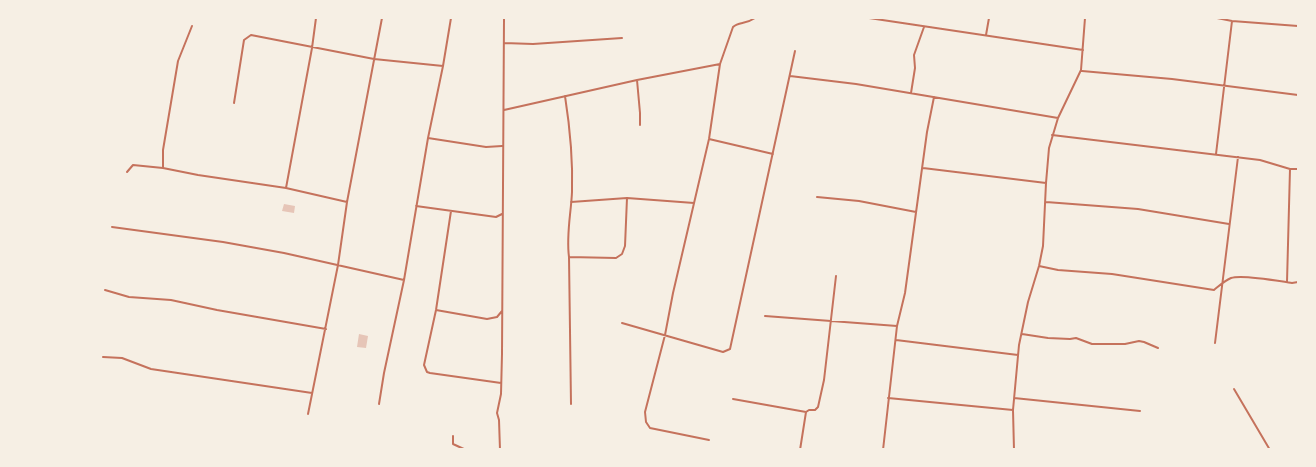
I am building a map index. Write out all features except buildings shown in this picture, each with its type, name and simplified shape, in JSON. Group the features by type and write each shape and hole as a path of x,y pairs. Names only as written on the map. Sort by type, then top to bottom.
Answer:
{"street":[{"path":"286,188 316,18"},
{"path":"308,414 338,265 347,202 382,18"},
{"path":"380,404 384,373 404,280 451,18"},
{"path":"500,450 497,414 501,394 504,18"},
{"path":"708,440 650,428 646,422 645,412 665,335 672,293 709,139 720,64 733,27 738,24 749,23 755,18"},
{"path":"868,18 1083,50"},
{"path":"986,36 989,18"},
{"path":"1014,450 1013,410 1018,355 1028,302 1040,266 1043,246 1046,182 1052,136 1058,118 1082,70 1086,18"},
{"path":"1217,18 1232,21 1298,26"},
{"path":"1216,154 1232,21"},
{"path":"163,168 163,150 178,60 192,26"},
{"path":"911,93 915,68 914,55 924,26"},
{"path":"234,103 244,40 247,37 254,36 374,59 443,66"},
{"path":"504,44 622,38"},
{"path":"622,323 723,352 730,349 774,154 795,50"},
{"path":"504,110 637,80 720,64"},
{"path":"1082,70 1298,95"},
{"path":"790,76 911,93 1058,118"},
{"path":"637,80 640,125"},
{"path":"565,96 571,143 571,202 567,246 569,257 571,404"},
{"path":"883,450 897,326 905,292 934,97"},
{"path":"1052,136 1216,154 1260,160 1290,169 1298,169"},
{"path":"428,138 486,147 503,146"},
{"path":"709,139 774,154"},
{"path":"1215,343 1238,157"},
{"path":"127,172 133,166 163,168 286,188 347,202"},
{"path":"923,168 1046,182"},
{"path":"1287,282 1290,169"},
{"path":"817,197 842,201 859,201 916,212"},
{"path":"571,202 627,198 694,203"},
{"path":"569,257 616,258 622,254 625,246 627,198"},
{"path":"1046,202 1138,208 1229,224"},
{"path":"416,206 496,217 502,214"},
{"path":"452,211 436,310 424,365 427,372 501,383"},
{"path":"112,227 284,252 404,280"},
{"path":"1040,266 1058,270 1112,274 1214,290 1222,282 1231,278 1245,276 1298,282"},
{"path":"734,398 806,412 815,410 818,407 824,380 836,276"},
{"path":"105,290 129,297 171,300 326,329"},
{"path":"436,310 487,319 497,317 502,311"},
{"path":"765,316 897,326"},
{"path":"1022,334 1048,338 1076,338 1092,344 1125,344 1139,341 1158,348"},
{"path":"896,340 1018,355"},
{"path":"103,357 122,358 151,368 312,393"},
{"path":"1234,389 1270,450"},
{"path":"888,398 1013,410"},
{"path":"1014,398 1140,411"},
{"path":"800,450 806,412"},
{"path":"452,436 453,444 466,450"}]}
